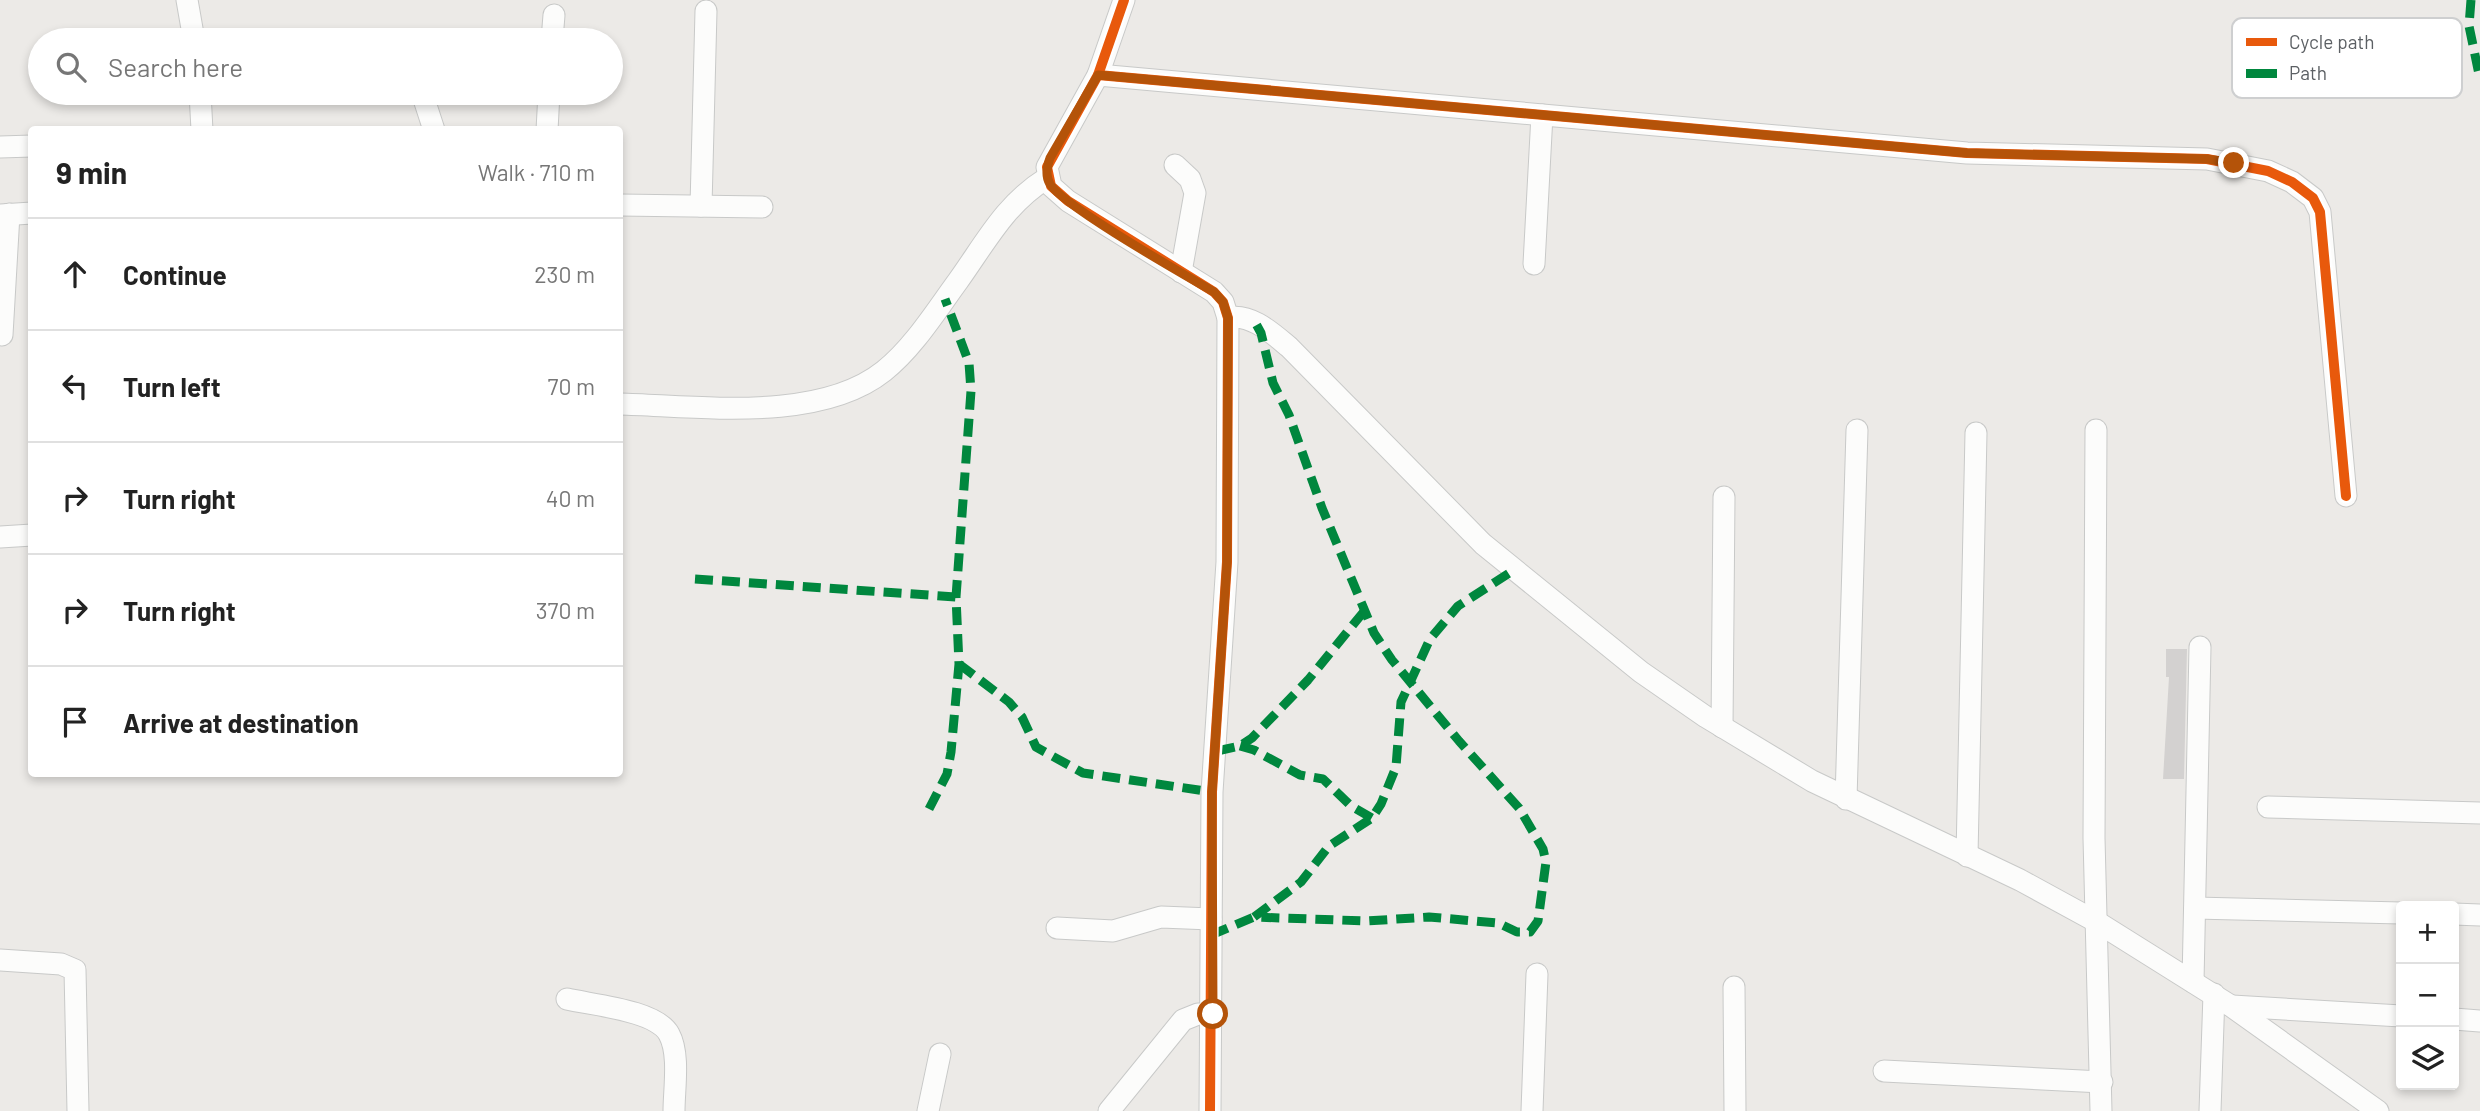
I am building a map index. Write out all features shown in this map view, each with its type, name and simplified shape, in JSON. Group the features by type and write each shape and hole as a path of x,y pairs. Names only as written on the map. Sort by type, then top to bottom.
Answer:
{"street":[{"path":"187,0 192,28"},
{"path":"1124,0 1098,75 1050,158 1047,178 1051,186 1068,201 1214,292 1223,302 1228,318 1227,562 1212,792 1213,1014 1210,1111"},
{"path":"701,206 706,11"},
{"path":"553,28 554,15"},
{"path":"1098,75 1967,153 2207,159 2268,171 2292,181 2313,198 2320,212 2346,496"},
{"path":"201,105 202,126"},
{"path":"426,105 433,126"},
{"path":"547,126 548,105"},
{"path":"1534,264 1542,115"},
{"path":"0,147 28,146"},
{"path":"1175,165 1189,179 1195,193 1181,272"},
{"path":"623,404 758,407 809,403 868,382 893,362 918,334 961,278 998,220 1028,190 1047,178"},
{"path":"623,205 762,207"},
{"path":"2,335 4,215 28,213"},
{"path":"1228,318 1240,316 1255,322 1289,347 1483,544 1640,672 1722,727 1846,799 1968,856 2096,922 2223,1000 2378,1111"},
{"path":"1846,799 1857,430"},
{"path":"2096,430 2096,922 2101,1111"},
{"path":"1968,856 1976,433"},
{"path":"1722,727 1724,497"},
{"path":"0,537 28,535"},
{"path":"2193,982 2200,647"},
{"path":"2267,807 2480,813"},
{"path":"2196,908 2396,913"},
{"path":"2459,915 2480,915"},
{"path":"1057,928 1113,931 1161,917 1211,919"},
{"path":"0,960 61,964 75,970 78,1111"},
{"path":"1532,1111 1537,974"},
{"path":"1734,987 1735,1111"},
{"path":"567,999 638,1014 664,1028 673,1048 674,1111"},
{"path":"2223,1000 2396,1016"},
{"path":"2210,1111 2223,1000"},
{"path":"1109,1111 1183,1020 1198,1014 1213,1014"},
{"path":"2459,1019 2480,1021"},
{"path":"928,1111 940,1054"},
{"path":"1884,1071 2102,1082"}],"building":[{"path":"2166,649 2187,649 2184,779 2163,779 2169,677 2166,677"}],"marked path":[{"path":"2471,0 2469,26 2480,79"},
{"path":"929,809 947,774 951,752 959,664 956,597 971,391 969,363 945,299"},
{"path":"1211,935 1254,917 1367,921 1429,917 1498,923 1517,932 1530,932 1538,921 1546,862 1543,849 1519,808 1459,741 1392,660 1374,633 1322,508 1289,415 1273,383 1261,333 1255,322"},
{"path":"1254,917 1301,882 1329,846 1372,818 1381,804 1396,767 1401,702 1430,639 1458,606 1514,570"},
{"path":"695,579 956,597"},
{"path":"1217,751 1240,746 1252,738 1308,680 1366,609"},
{"path":"959,664 1009,702 1022,717 1036,747 1083,773 1212,792"},
{"path":"1240,746 1254,750 1300,775 1323,779 1351,806 1372,818"}],"cycle path":[{"path":"1124,0 1098,75 1047,167 1051,186 1068,201 1214,292 1223,302 1228,318 1227,562 1212,792 1210,1111"},
{"path":"1098,75 1967,153 2207,159 2268,171 2292,182 2313,198 2320,212 2346,496"}],"route":[{"path":"1213,1014 1212,792 1217,751 1227,562 1228,318 1223,302 1214,292 1068,201 1051,186 1047,178 1050,158 1098,75 1967,153 2207,159 2234,163"}]}
